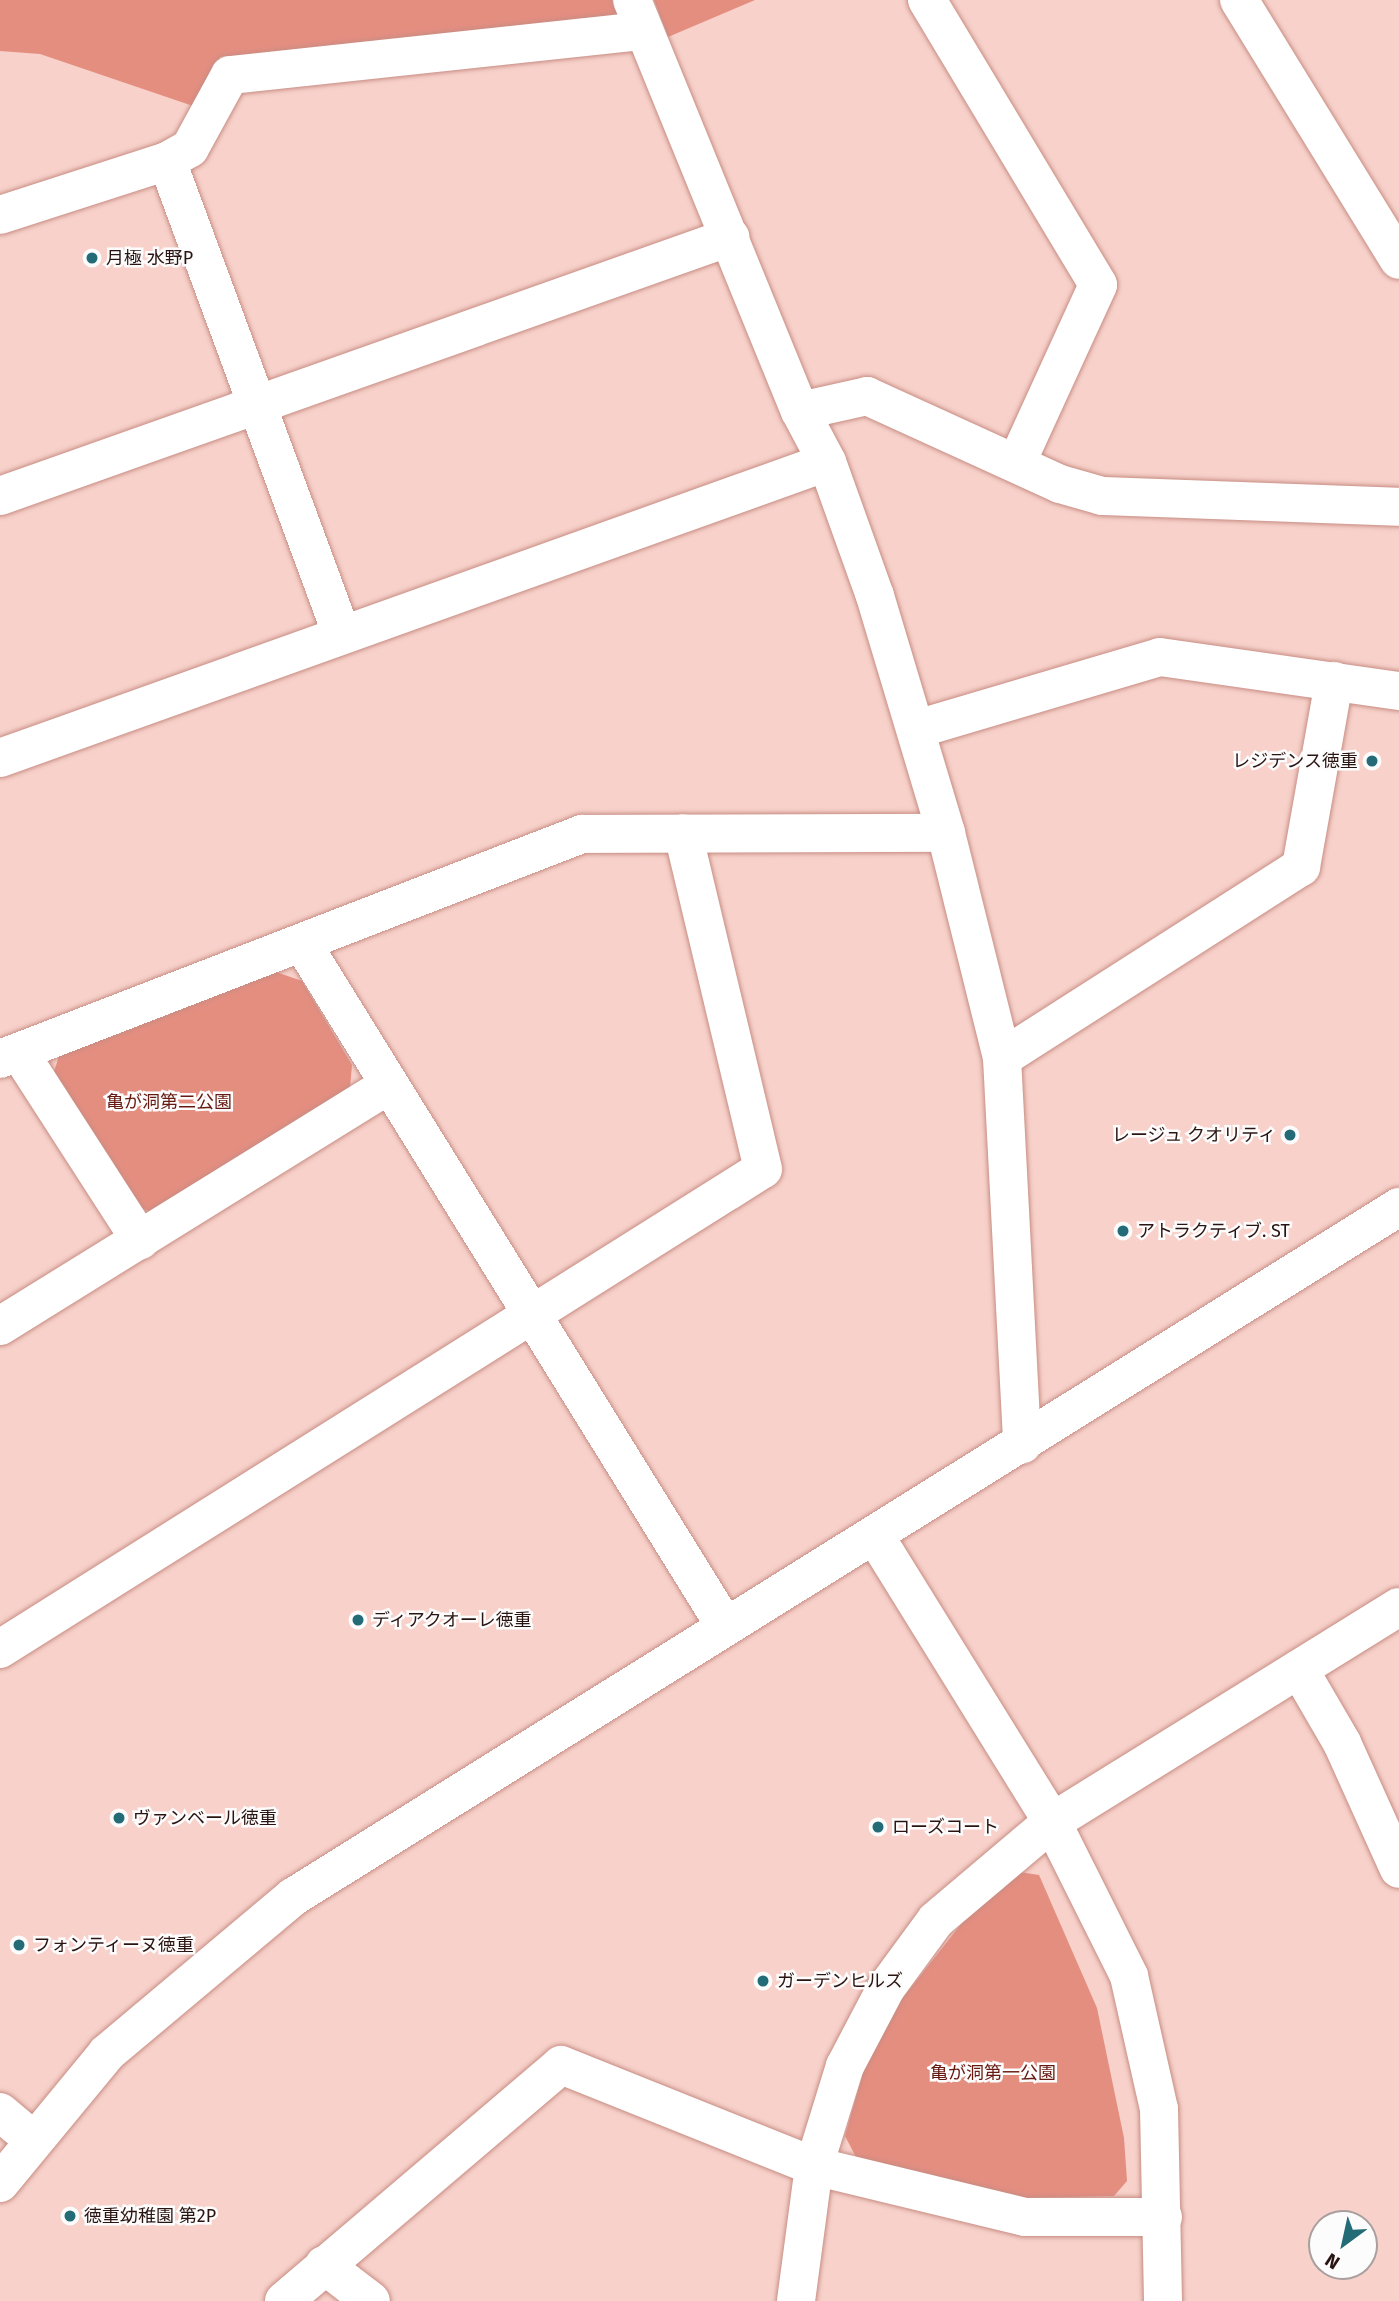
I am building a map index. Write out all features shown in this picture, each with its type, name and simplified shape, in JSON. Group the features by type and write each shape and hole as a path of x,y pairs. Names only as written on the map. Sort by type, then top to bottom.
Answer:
{"street":[{"path":"927,0 1098,285 1018,460"},
{"path":"1239,0 1399,260"},
{"path":"0,215 167,161 190,148 230,75 638,15 800,411 827,462 917,729 946,833 1002,1058 1022,1444"},
{"path":"167,161 342,635"},
{"path":"0,496 730,237"},
{"path":"800,411 867,396 1018,460 1060,484 1102,496 1399,507"},
{"path":"0,758 827,462"},
{"path":"917,729 1160,657 1399,691"},
{"path":"1002,1058 1301,867 1334,681"},
{"path":"0,1649 535,1315 763,1169 683,833"},
{"path":"140,1240 10,1056 582,834 946,833"},
{"path":"302,943 726,1626"},
{"path":"0,1326 388,1085"},
{"path":"0,2183 32,2139 107,2053 293,1897 1399,1207"},
{"path":"875,1536 1052,1822 1129,1976 1159,2109 1163,2301"},
{"path":"796,2301 814,2166 845,2066 910,1952 963,1891 1052,1822 1399,1607"},
{"path":"1299,1669 1342,1743 1399,1869"},
{"path":"284,2301 324,2264 561,2065 814,2166 1025,2217 1163,2217"},
{"path":"0,2112 32,2139"},
{"path":"324,2264 371,2301"}],"green space":[{"path":"0,0 614,0 618,14 452,41 220,57 196,107 40,54 0,51"},
{"path":"654,0 755,0 668,37"},
{"name":"亀が洞第二公園","path":"276,972 302,981 352,1065 350,1088 149,1211 135,1206 53,1075 59,1056"},
{"name":"亀が洞第一公園","path":"1019,1872 1039,1875 1097,2008 1124,2138 1127,2181 1114,2196 1023,2198 857,2159 845,2136 863,2073 902,1999 977,1904"}],"place":[{"name":"月極 水野P","path":"92,258"},
{"name":"レジデンス徳重","path":"1372,761"},
{"name":"レージュ クオリティ","path":"1290,1135"},
{"name":"アトラクティブ. ST","path":"1123,1231"},
{"name":"ディアクオーレ徳重","path":"358,1620"},
{"name":"ヴァンベール徳重","path":"119,1818"},
{"name":"ローズコート","path":"878,1827"},
{"name":"フォンティーヌ徳重","path":"19,1945"},
{"name":"ガーデンヒルズ","path":"763,1981"},
{"name":"徳重幼稚園 第2P","path":"70,2216"}]}
